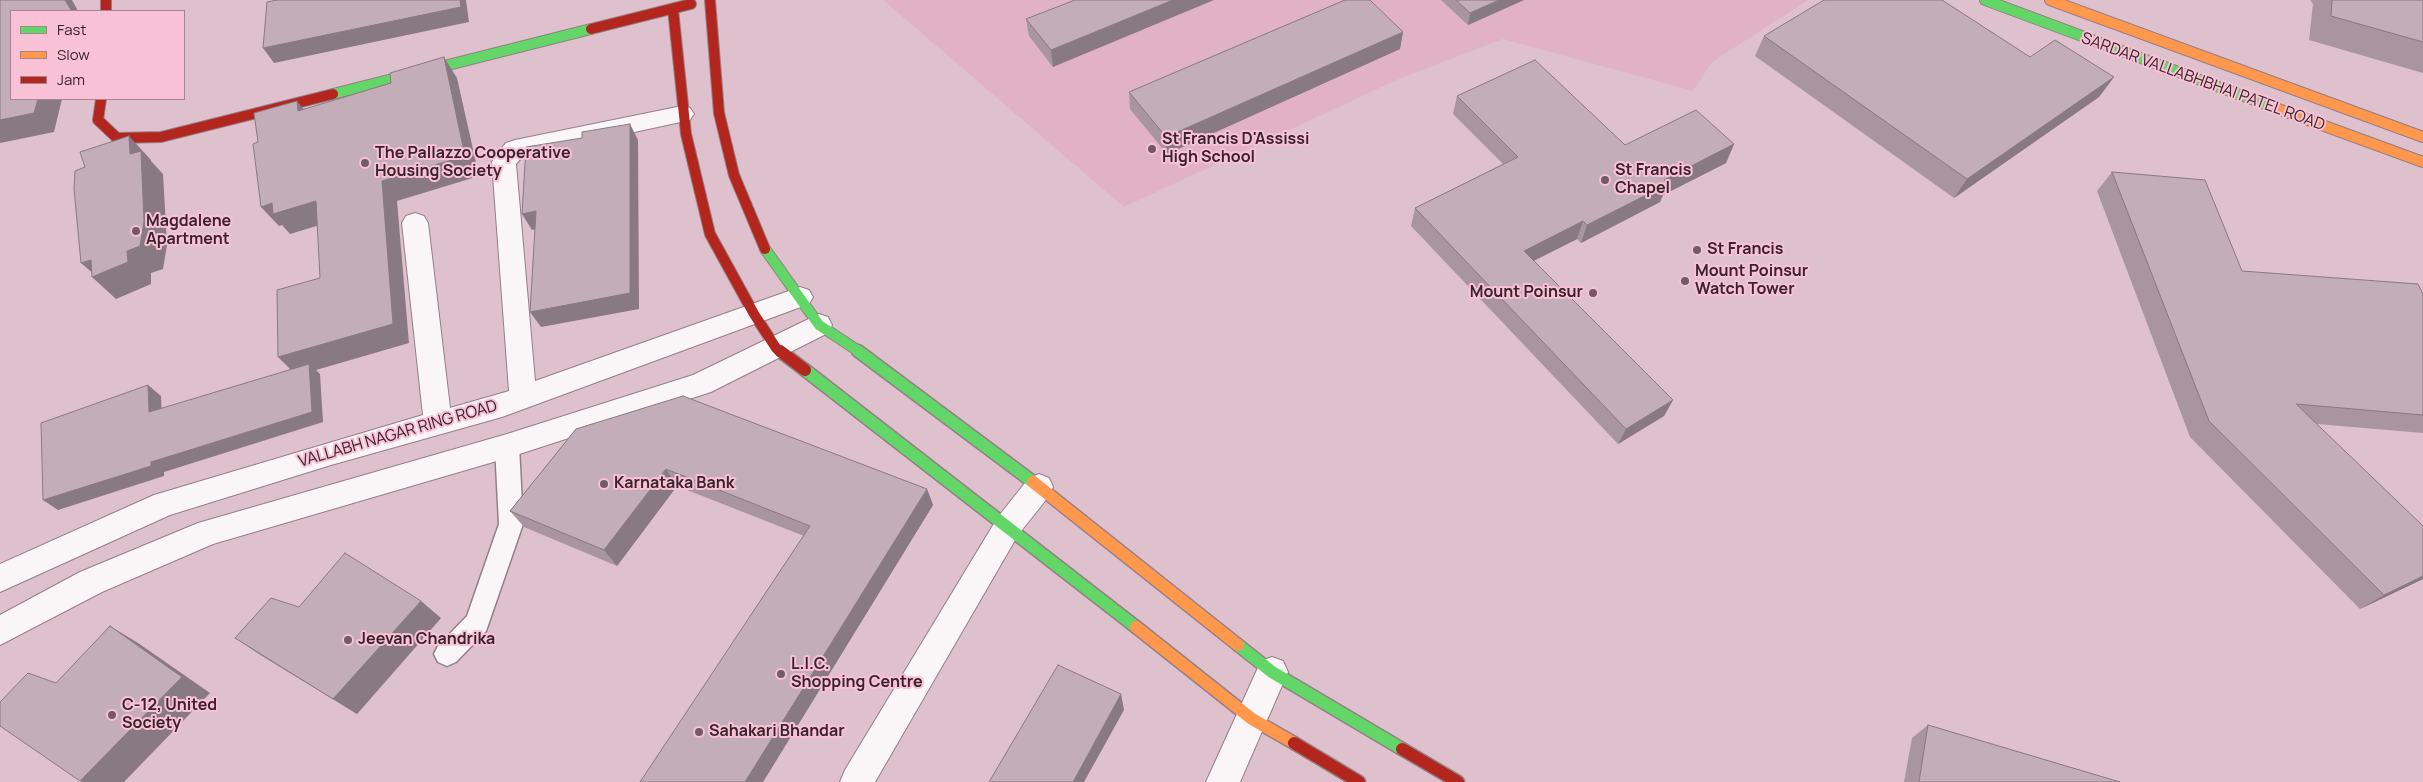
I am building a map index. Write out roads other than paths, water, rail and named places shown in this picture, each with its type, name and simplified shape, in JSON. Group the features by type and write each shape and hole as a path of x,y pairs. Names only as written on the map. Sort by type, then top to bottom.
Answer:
{"street":[{"path":"101,100 98,120 117,138 161,138 709,0 719,113 734,175 765,250 819,325 875,362 1039,487 1272,672 1458,782"},
{"name":"SARDAR VALLABHBHAI PATEL ROAD","path":"1984,0 2076,36 2423,162"},
{"name":"SARDAR VALLABHBHAI PATEL ROAD","path":"2050,0 2423,137"},
{"path":"673,9 682,114 710,234 754,314 776,348 1008,526 1252,720 1359,782"},
{"path":"524,397 518,361 504,162 515,149 682,114"},
{"path":"415,223 438,423"},
{"name":"VALLABH NAGAR RING ROAD","path":"0,578 164,504 524,397 800,297"},
{"path":"0,631 91,582 208,532 507,446 701,384 819,325"},
{"path":"403,476 404,432"},
{"path":"856,782 1008,526 1039,487"},
{"path":"1223,782 1272,672"}],"lane":[{"path":"447,654 477,623 511,524 507,446"}],"place":[{"name":"St Francis D'Assissi High School","path":"1152,149"},
{"name":"The Pallazzo Cooperative Housing Society","path":"365,163"},
{"name":"St Francis Chapel","path":"1605,180"},
{"name":"Magdalene Apartment","path":"136,231"},
{"name":"St Francis","path":"1697,250"},
{"name":"Mount Poinsur Watch Tower","path":"1685,281"},
{"name":"Mount Poinsur","path":"1593,293"},
{"name":"Karnataka Bank","path":"604,484"},
{"name":"Jeevan Chandrika","path":"348,640"},
{"name":"L.I.C. Shopping Centre","path":"781,674"},
{"name":"C-12, United Society","path":"112,715"},
{"name":"Sahakari Bhandar","path":"699,732"}]}
